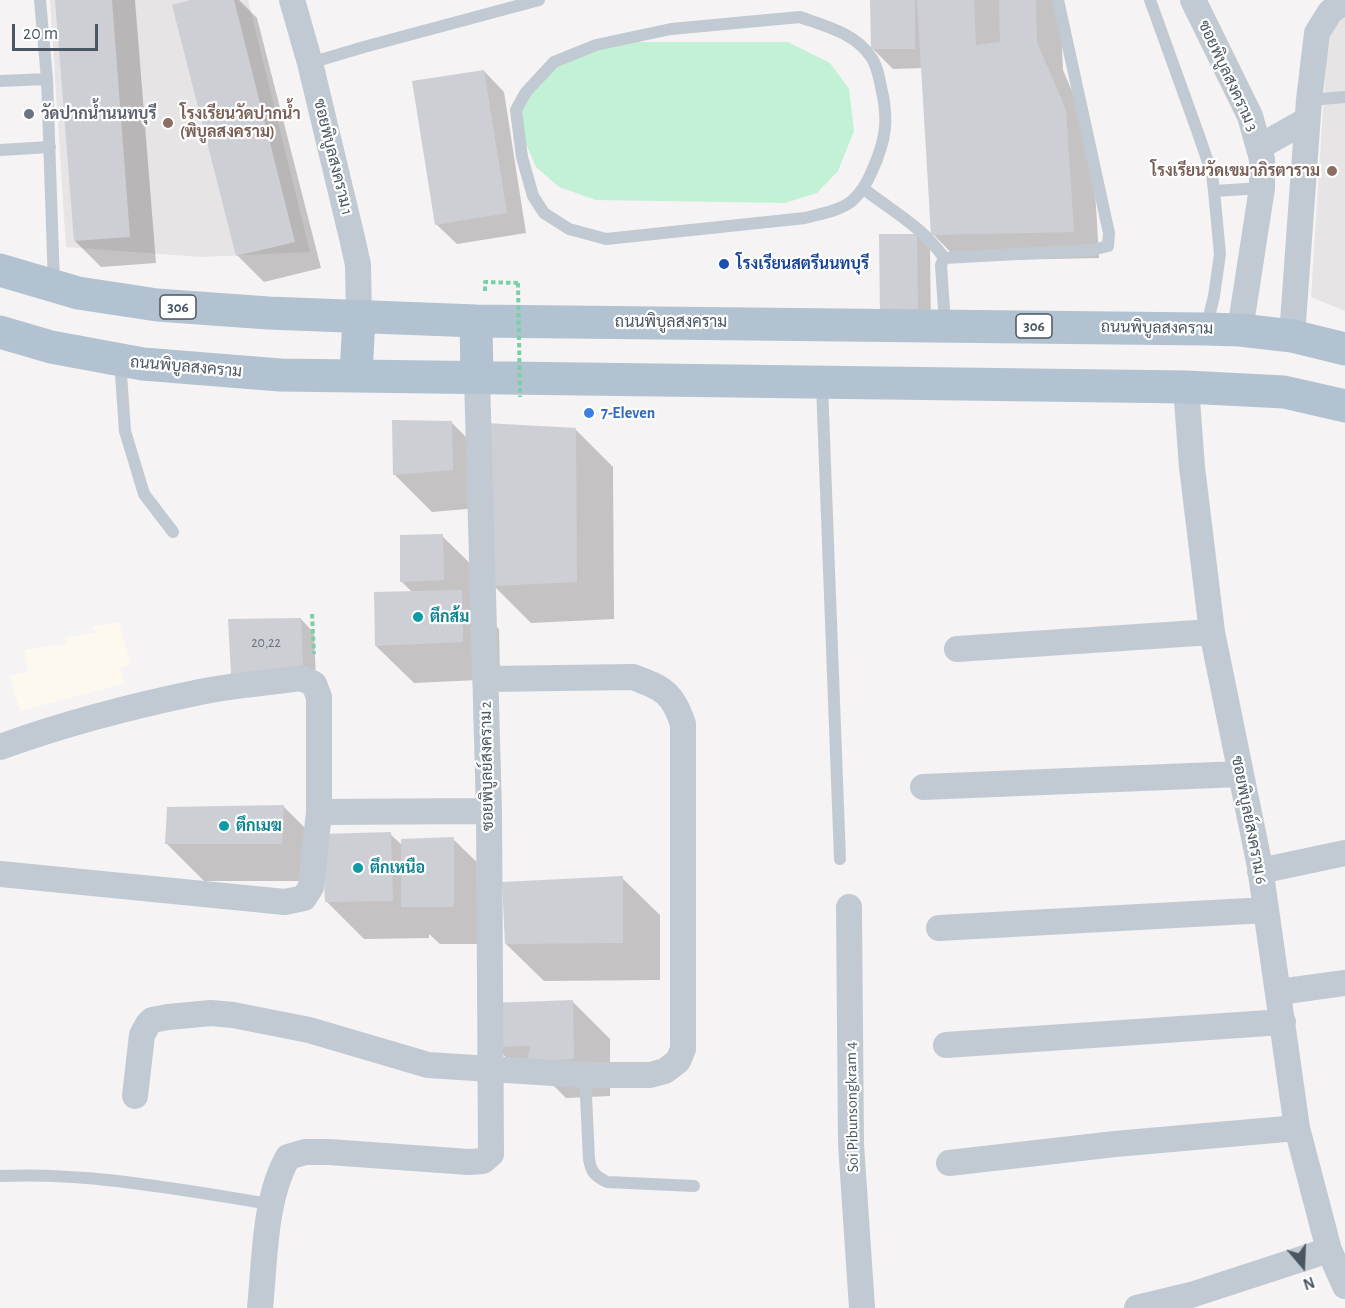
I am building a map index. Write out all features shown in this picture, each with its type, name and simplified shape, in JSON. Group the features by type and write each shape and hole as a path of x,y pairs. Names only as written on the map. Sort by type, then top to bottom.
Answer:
{"main road":[{"name":"ถนนพิบูลสงคราม","path":"0,270 78,292 157,305 359,317 476,321 1240,330 1292,336 1345,349"},
{"path":"356,375 359,317"},
{"path":"476,321 477,378"},
{"name":"ถนนพิบูลสงคราม","path":"0,332 51,346 143,364 280,375 1186,387 1284,392 1345,406"}],"street":[{"name":"ซอยพิบูลสงคราม 1","path":"292,0 310,63 358,265 359,317"},
{"name":"ซอยพิบูลสงคราม 3","path":"1192,0 1250,116 1262,159 1262,188 1240,330"},
{"path":"1292,336 1308,110 1317,33 1330,12 1345,1"},
{"path":"1259,147 1308,110"},
{"name":"ซอยพิบูลย์สงคราม 2","path":"271,1204 281,1169 288,1157 305,1152 469,1162 483,1161 491,1154 489,811 477,378"},
{"name":"ซอยพิบูลย์สงคราม 6","path":"1186,387 1192,467 1212,632 1260,871 1279,992 1289,1083 1297,1128 1329,1250 1345,1286"},
{"path":"957,649 1212,632"},
{"path":"135,1096 142,1035 148,1024 152,1020 210,1013 233,1015 309,1030 428,1065 585,1075 650,1075 665,1071 678,1062 683,1049 683,724 677,706 668,694 653,684 633,677 486,679"},
{"path":"0,747 60,726 118,710 202,692 301,678 314,684 319,697 319,812 311,887 304,898 285,902 0,874"},
{"path":"923,787 1240,774"},
{"path":"319,812 489,811"},
{"path":"1260,871 1345,853"},
{"name":"Soi Pibunsongkram 4","path":"849,907 851,1144 862,1308"},
{"path":"939,928 1266,910"},
{"path":"1279,992 1345,983"},
{"path":"946,1045 1283,1022"},
{"path":"949,1163 1115,1144 1297,1128"},
{"path":"260,1308 271,1204"},
{"path":"1137,1308 1191,1295 1329,1250"}],"lane":[{"path":"40,0 47,79 54,286"},
{"path":"310,63 539,0"},
{"path":"944,258 1092,250 1108,246 1108,233 1058,0"},
{"path":"1150,0 1212,174 1220,254 1214,296 1206,329"},
{"path":"800,17 838,30 856,41 871,56 879,74 886,109 886,131 880,153 864,189 850,202 835,210 805,218 606,239 586,235 568,229 544,213 533,196 522,157 516,110 526,92 554,62 596,45 671,29 800,17"},
{"path":"0,81 47,79"},
{"path":"1308,110 1345,97"},
{"path":"0,150 50,147"},
{"path":"1214,191 1262,188"},
{"path":"864,189 921,231 933,242 944,258"},
{"path":"944,258 941,266 945,325"},
{"path":"120,360 125,431 144,494 174,532"},
{"path":"822,383 840,859"},
{"path":"585,1075 589,1159 591,1170 597,1177 607,1182 694,1186"},
{"path":"0,1176 71,1177 158,1186 271,1204"}],"path":[{"path":"485,282 518,283 520,397"}],"shaded area":[{"name":"โรงเรียนวัดปากน้ำ (พิบูลสงคราม)","path":"50,0 248,0 310,252 202,257 66,247"},
{"name":"โรงเรียนวัดเขมาภิรตาราม","path":"1345,17 1345,311 1311,297 1327,46 1335,25"},
{"path":"119,622 131,665 120,668 124,684 20,711 9,676 28,672 24,650 66,644 65,637 97,633 92,627"}],"green space":[{"path":"591,42 788,42 830,63 849,89 854,131 838,171 817,193 785,203 596,200 559,187 536,167 524,139 519,103 532,85"}],"building":[{"path":"55,0 112,0 130,237 74,241"},
{"path":"190,0 234,0 295,242 236,256 172,5"},
{"path":"870,0 915,0 915,49 871,49"},
{"path":"917,0 974,0 976,45 1000,42 999,0 1036,0 1037,42 1066,110 1074,232 931,235"},
{"path":"484,70 507,213 435,225 412,81"},
{"path":"879,234 917,234 918,315 880,316"},
{"path":"392,420 452,421 453,470 393,475"},
{"path":"485,423 576,428 577,582 492,586"},
{"path":"443,534 444,580 400,582 400,535"},
{"name":"ตึกส้ม","path":"462,590 463,642 375,646 374,592"},
{"path":"301,618 303,668 231,674 228,619"},
{"name":"ตึกเมฆ","path":"284,805 282,844 165,844 167,807"},
{"name":"ตึกเหนือ","path":"391,832 393,901 325,902 322,834"},
{"path":"454,837 454,907 401,907 401,839"},
{"path":"623,876 623,943 505,944 502,882"},
{"path":"573,1000 574,1059 527,1061 530,1046 493,1047 491,1003"}],"place":[{"name":"วัดปากน้ำนนทบุรี","path":"29,114"},
{"name":"โรงเรียนวัดปากน้ำ (พิบูลสงคราม)","path":"168,123"},
{"name":"โรงเรียนวัดเขมาภิรตาราม","path":"1332,171"},
{"name":"โรงเรียนสตรีนนทบุรี","path":"724,264"},
{"name":"7-Eleven","path":"589,413"},
{"name":"ตึกส้ม","path":"418,617"},
{"name":"ตึกเมฆ","path":"224,826"},
{"name":"ตึกเหนือ","path":"358,868"}]}
